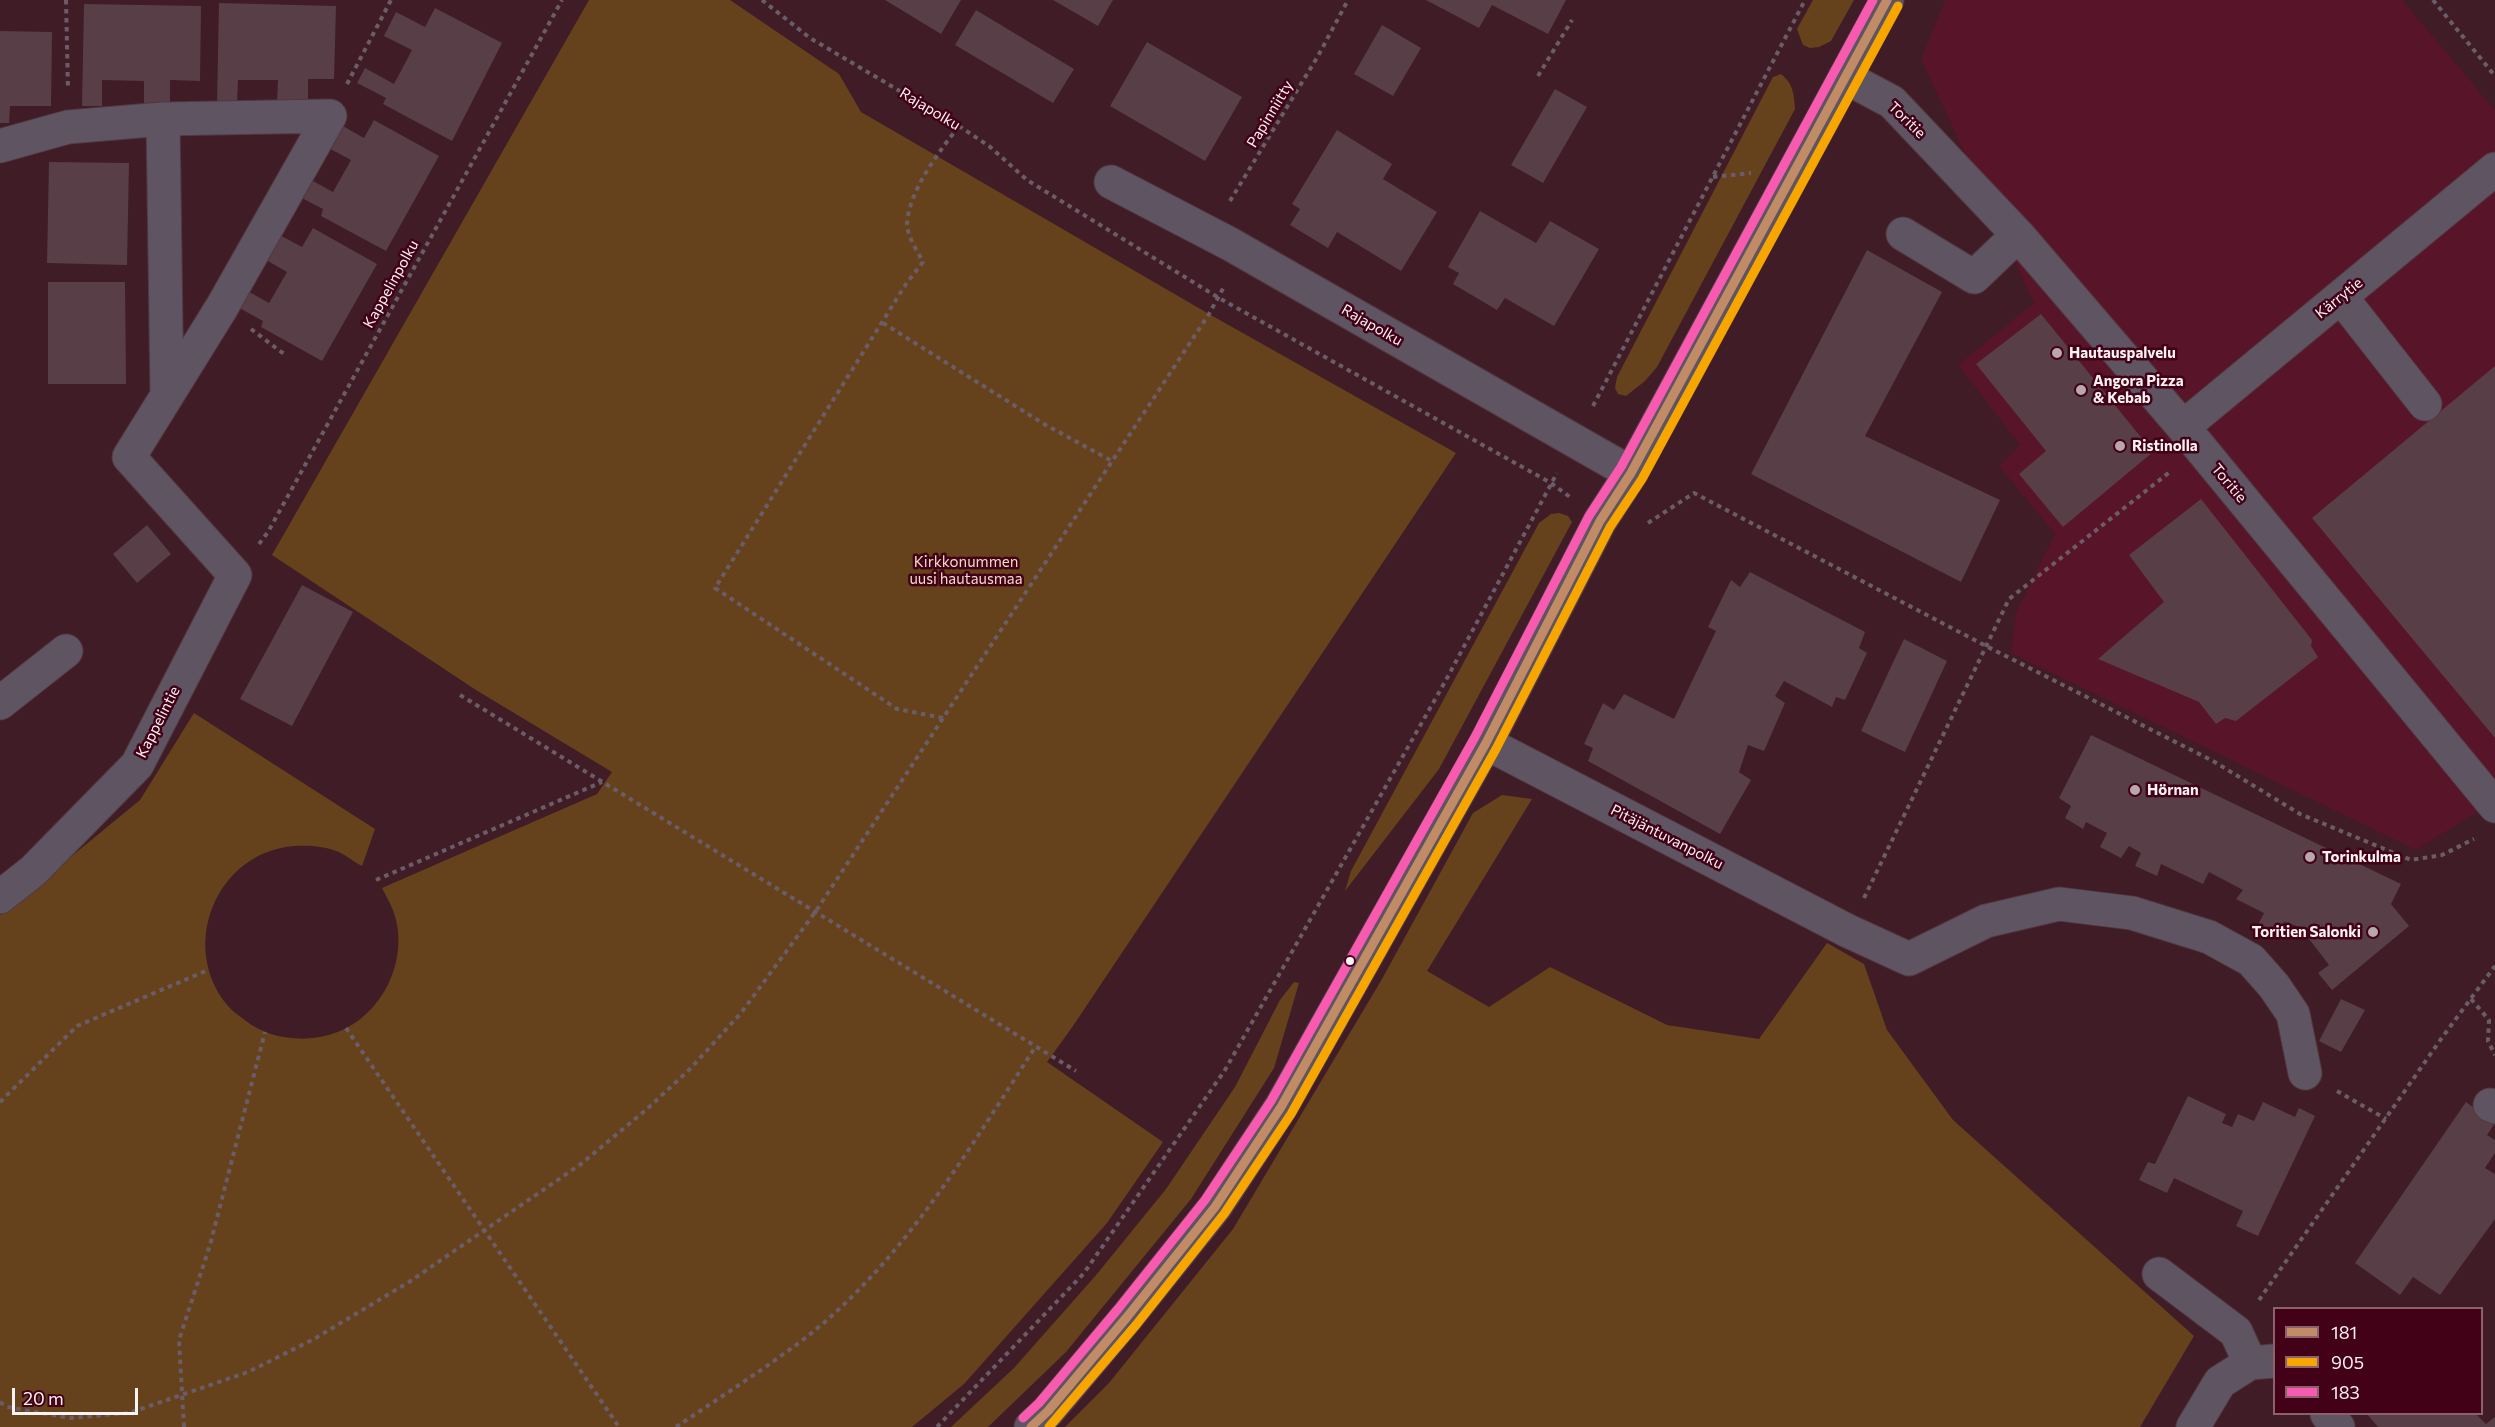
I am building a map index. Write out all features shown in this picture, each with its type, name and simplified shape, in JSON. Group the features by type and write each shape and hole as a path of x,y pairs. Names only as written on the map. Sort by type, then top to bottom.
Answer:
{"street":[{"path":"1031,1427 1048,1411 1127,1317 1228,1187 1281,1107 1486,742 1600,521 1630,473 1887,0"},
{"name":"Toritie","path":"1845,77 1892,102 2018,236 2191,437 2488,820"},
{"path":"0,146 68,127 163,119 330,116"},
{"path":"235,575 129,457 222,307 330,116"},
{"path":"163,119 167,396"},
{"name":"Kärrytie","path":"2191,437 2341,297 2495,169"},
{"name":"Rajapolku","path":"1111,182 1230,244 1630,473"},
{"path":"1903,234 1974,277 2018,236"},
{"path":"2341,297 2425,404"},
{"name":"Kappelintie","path":"0,897 33,871 137,765 235,575"},
{"path":"0,703 66,651"},
{"name":"Pitäjäntuvanpolku","path":"1486,742 1848,931 1909,959 1986,921 2060,904 2133,913 2209,937 2251,960 2274,986 2293,1014 2305,1073"},
{"path":"2159,1274 2236,1332 2262,1362 2220,1382 2193,1427"},
{"path":"2329,1415 2338,1427"}],"path":[{"path":"66,0 68,127"},
{"path":"330,116 392,0"},
{"name":"Kappelinpolku","path":"235,575 268,532 562,0"},
{"name":"Rajapolku","path":"762,0 810,38 989,146 1027,180 1219,298 1551,483 1573,499"},
{"name":"Papinniitty","path":"1230,244 1230,201 1318,56 1348,0"},
{"path":"937,1427 1084,1273 1225,1070 1446,680 1575,441 1805,0"},
{"path":"2433,0 2495,76"},
{"path":"1538,76 1572,20"},
{"path":"943,718 897,709 716,588 906,284 923,262 907,226 912,204 925,174 959,126"},
{"path":"0,1402 7,1407 70,1418 129,1413 248,1372 314,1339 409,1282 581,1164 690,1069 741,1013 816,911 1219,298"},
{"path":"883,323 1044,424 1112,461"},
{"path":"1848,931 2009,599 2191,437"},
{"path":"1640,527 1694,493 1986,646 2213,761 2300,814 2411,860 2442,855 2488,820"},
{"path":"460,695 1076,1071"},
{"path":"376,880 603,781"},
{"path":"2236,1332 2495,966"},
{"path":"0,1102 77,1026 208,970"},
{"path":"2471,999 2490,1020 2488,1041 2495,1055"},
{"path":"346,1028 619,1427"},
{"path":"184,1427 179,1340 210,1245 265,1032"},
{"path":"676,1427 805,1338 867,1281 961,1163 1036,1046"},
{"path":"2305,1073 2386,1119"}],"shaded area":[{"path":"1945,0 2402,0 2495,110 2495,801 2416,850 2011,653 2016,613 2055,534 1999,466 2020,445 1958,365 2034,303 1921,59"}],"green space":[{"name":"Kirkkonummen uusi hautausmaa","path":"589,0 730,0 839,74 861,112 1209,314 1456,453 1047,1062 1163,1142 1107,1223 964,1384 912,1427 0,1427 0,915 140,800 194,713 375,829 362,866 334,850 305,846 267,852 244,865 226,884 213,906 206,931 206,957 213,982 232,1010 265,1032 287,1038 321,1037 349,1026 365,1016 387,986 398,950 398,931 393,910 382,888 597,794 612,772 476,690 272,555"},
{"path":"1813,0 1854,0 1831,41 1819,47 1810,48 1803,45 1797,29"},
{"path":"1781,74 1792,89 1795,109 1657,367 1645,381 1626,396 1618,394 1615,388 1617,377 1773,77"},
{"path":"1559,513 1568,516 1572,522 1439,769 1345,891 1351,871 1539,523 1551,514"},
{"path":"1502,795 1532,799 1427,971 1489,1007 1550,967 1667,1025 1759,1039 1827,943 1864,964 1887,1030 1953,1120 2194,1336 2140,1427 1065,1427 1109,1383 1233,1229 1382,979 1473,813"},
{"path":"1294,982 1299,983 1274,1068 1191,1199 1066,1352 988,1427 951,1427 1014,1368 1097,1274 1166,1189 1235,1087 1280,1000"}],"building":[{"path":"885,0 961,0 941,34"},
{"path":"1053,0 1113,0 1098,26"},
{"path":"1426,0 1566,0 1548,34 1492,5 1479,28"},
{"path":"219,3 336,6 334,79 308,79 308,104 277,103 278,80 238,80 237,104 217,104"},
{"path":"84,4 201,6 200,81 170,80 170,108 144,108 144,81 102,80 102,106 82,106"},
{"path":"435,8 502,43 452,141 383,104 386,98 357,83 365,68 394,84 412,50 384,36 396,12 425,27"},
{"path":"976,10 1074,69 1053,103 955,45"},
{"path":"1382,25 1421,48 1393,96 1354,74"},
{"path":"0,31 52,32 51,106 10,106 9,123 0,123"},
{"path":"1147,42 1242,97 1205,161 1110,106"},
{"path":"1555,89 1587,107 1543,183 1511,165"},
{"path":"374,120 439,156 386,251 321,216 323,209 294,194 304,176 333,192 351,160 321,144 334,121 364,138"},
{"path":"1337,130 1392,164 1383,179 1437,212 1401,271 1337,232 1328,248 1290,225 1300,209 1292,204"},
{"path":"49,162 129,163 127,265 47,263"},
{"path":"1480,211 1536,243 1550,221 1599,249 1554,326 1505,298 1497,310 1453,284 1459,273 1448,267"},
{"path":"313,228 377,264 322,361 261,327 263,321 232,304 242,288 269,303 287,272 261,257 274,232 302,247"},
{"path":"1867,250 1942,292 1865,436 2000,500 1961,582 1751,474"},
{"path":"48,282 125,282 126,384 48,384"},
{"path":"2041,314 2153,452 2063,527 2019,474 2046,451 1976,364"},
{"path":"2495,366 2495,738 2312,518"},
{"path":"2201,499 2312,640 2311,646 2318,657 2236,721 2225,718 2216,724 2199,702 2098,659 2164,602 2129,555"},
{"path":"147,525 171,554 137,583 113,554"},
{"path":"1750,572 1865,632 1859,648 1867,653 1845,700 1836,697 1832,707 1784,681 1775,696 1785,703 1764,751 1748,745 1739,772 1751,780 1720,834 1588,761 1593,748 1584,744 1603,703 1614,710 1624,694 1674,719 1716,631 1708,627 1731,580 1740,587"},
{"path":"302,585 353,612 292,726 240,699"},
{"path":"1904,639 1947,661 1905,752 1861,731"},
{"path":"2091,735 2401,884 2391,904 2409,926 2332,990 2318,973 2329,965 2300,927 2284,922 2278,935 2257,927 2264,913 2236,899 2243,890 2209,872 2203,884 2161,864 2157,876 2135,866 2141,853 2129,846 2121,858 2100,847 2107,833 2086,822 2083,829 2065,818 2071,806 2059,798"},
{"path":"2341,999 2365,1010 2341,1052 2319,1041"},
{"path":"2188,1096 2226,1114 2222,1123 2232,1127 2238,1114 2254,1121 2263,1102 2295,1117 2299,1108 2315,1116 2258,1236 2236,1226 2243,1211 2174,1178 2167,1193 2139,1180 2148,1162 2155,1164"},
{"path":"2466,1102 2495,1123 2487,1135 2495,1140 2495,1153 2485,1168 2495,1174 2495,1219 2440,1295 2413,1277 2400,1295 2355,1263"},
{"path":"2368,1415 2477,1415 2486,1424 2495,1417 2495,1427 2378,1427"}],"transit line":[{"name":"183","path":"1023,1418 1039,1403 1118,1309 1205,1200 1271,1101 1475,737 1589,516 1621,467 1873,0"},
{"name":"181","path":"1031,1427 1048,1411 1127,1317 1215,1207 1281,1107 1486,743 1600,521 1631,473 1887,0"},
{"name":"905","path":"1049,1427 1136,1325 1224,1214 1291,1114 1496,749 1610,527 1642,479 1898,6"}],"place":[{"name":"Hautauspalvelu","path":"2057,353"},
{"name":"Angora Pizza & Kebab","path":"2081,390"},
{"name":"Ristinolla","path":"2120,446"},
{"name":"Hörnan","path":"2135,790"},
{"name":"Torinkulma","path":"2310,857"},
{"name":"Toritien Salonki","path":"2373,932"}]}
